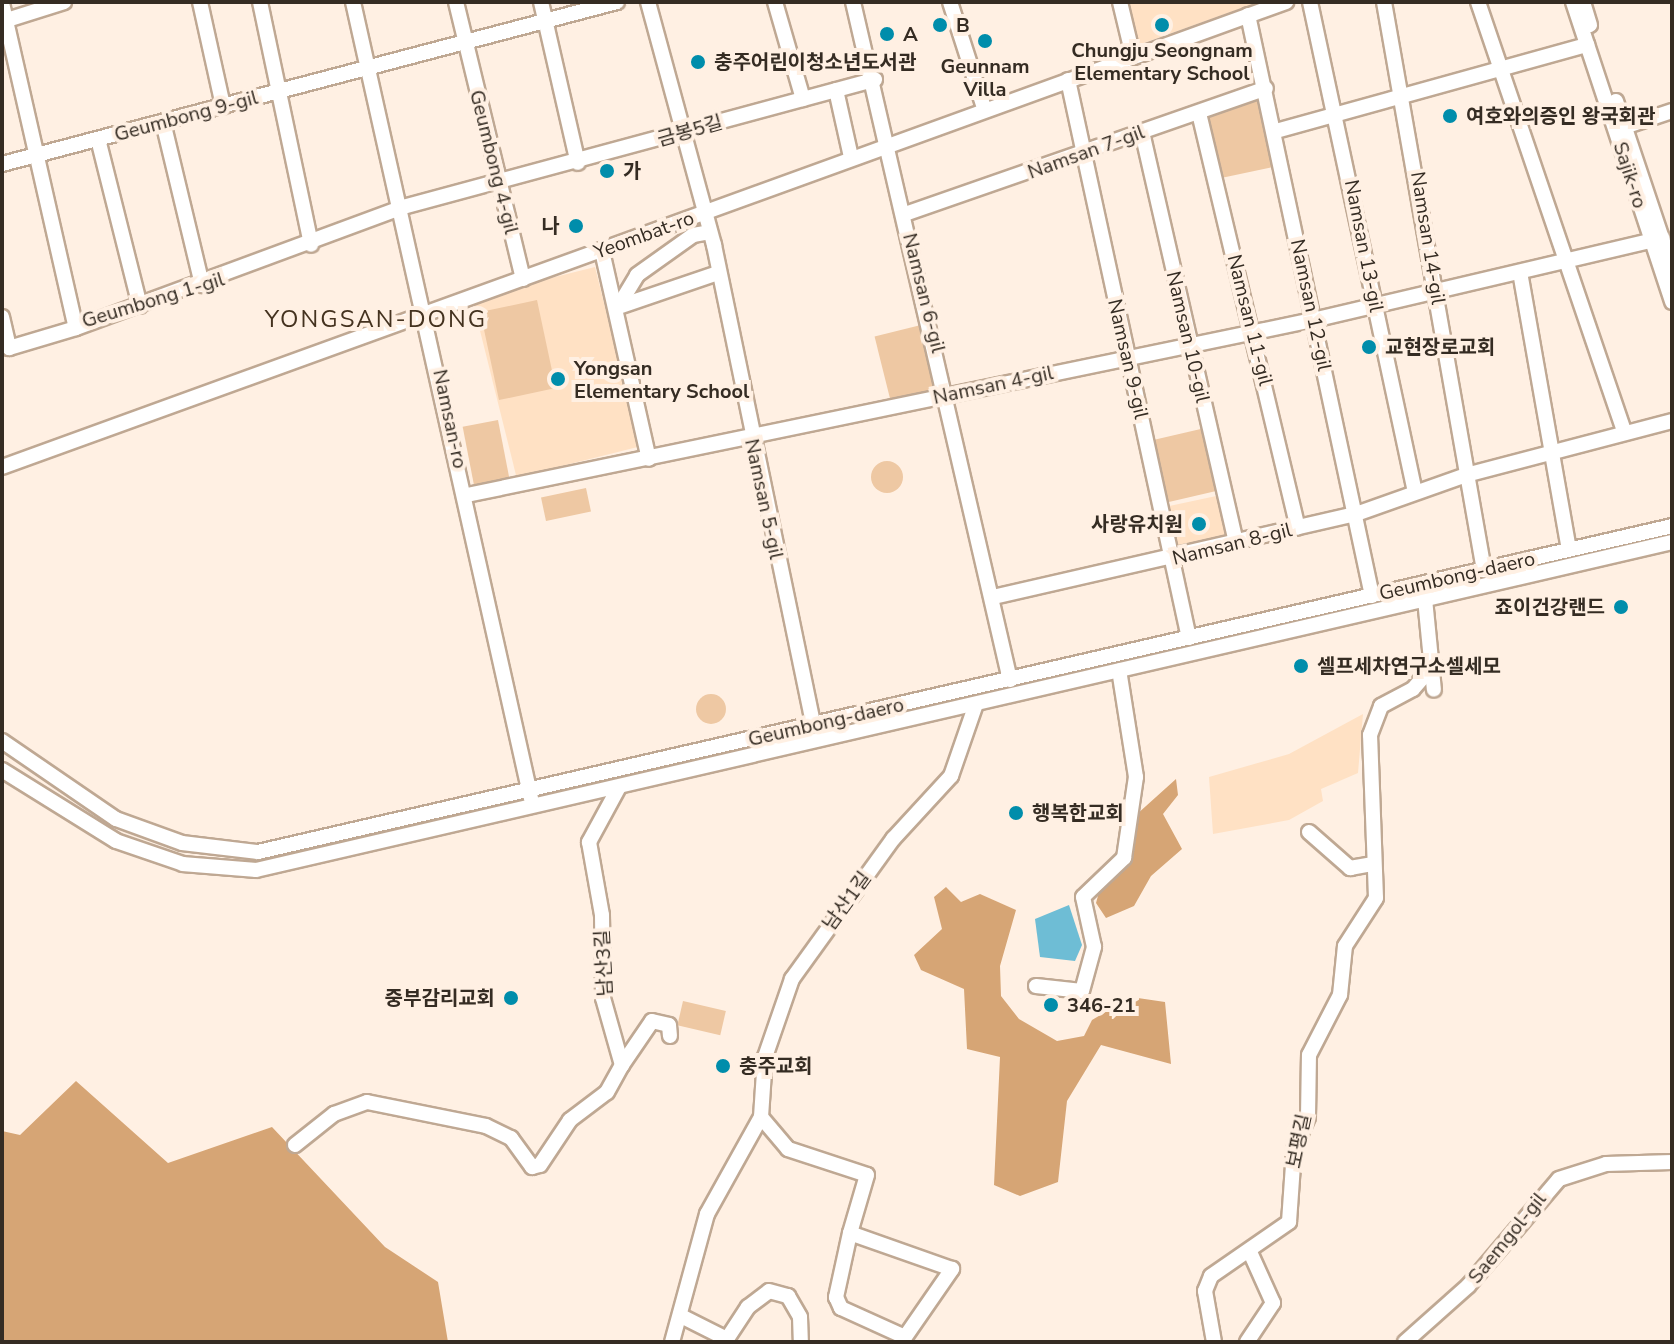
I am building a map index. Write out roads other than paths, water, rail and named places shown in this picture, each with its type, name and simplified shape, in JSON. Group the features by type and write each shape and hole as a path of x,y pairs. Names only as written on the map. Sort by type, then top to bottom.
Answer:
{"street":[{"path":"7,20 64,2"},
{"path":"200,2 223,106"},
{"path":"260,2 276,91 311,245"},
{"name":"Namsan-ro","path":"353,2 428,314 533,807"},
{"name":"Geumbong 4-gil","path":"456,2 523,279"},
{"path":"541,2 578,163"},
{"path":"370,70 617,2"},
{"name":"Namsan 5-gil","path":"648,2 680,133 710,232 715,274 813,725"},
{"path":"775,2 803,99"},
{"name":"Namsan 6-gil","path":"853,2 875,80 949,394 1010,680"},
{"path":"950,2 984,108"},
{"path":"1120,2 1133,56"},
{"name":"Yeombat-ro","path":"2,467 602,251 984,108 1286,2"},
{"name":"Namsan 13-gil","path":"1310,2 1338,115 1415,492"},
{"name":"Namsan 14-gil","path":"1384,2 1404,95 1484,570"},
{"path":"1478,2 1625,433"},
{"name":"Sajik-ro","path":"1573,2 1657,239 1672,302"},
{"name":"Sajik-ro","path":"1583,2 1656,220 1657,239 1672,268"},
{"name":"Geumbong 1-gil","path":"2,3 76,328 311,245 403,207 499,185"},
{"name":"Namsan 12-gil","path":"1248,15 1276,131 1372,596"},
{"path":"1276,131 1587,45"},
{"name":"Geumbong 9-gil","path":"2,164 276,91 370,70"},
{"name":"금봉5길","path":"499,185 875,80"},
{"name":"Namsan 9-gil","path":"1068,80 1189,638"},
{"name":"Namsan 7-gil","path":"905,214 1266,88"},
{"path":"836,90 851,157"},
{"name":"Sajik-ro","path":"1624,127 1672,111"},
{"name":"Namsan 11-gil","path":"1199,113 1298,527"},
{"path":"163,122 202,285"},
{"name":"Namsan 10-gil","path":"1142,132 1236,542"},
{"path":"98,139 140,306"},
{"name":"Sajik-ro","path":"1656,220 1672,217"},
{"path":"618,307 637,275 693,235 710,232"},
{"name":"Namsan 4-gil","path":"467,495 1313,320 1657,239"},
{"path":"602,251 618,307 649,459"},
{"path":"1520,272 1569,550"},
{"path":"618,307 715,274"},
{"path":"2,317 9,348 76,328"},
{"path":"1466,475 1672,421"},
{"name":"Namsan 8-gil","path":"993,597 1173,559 1356,514 1466,475"},
{"name":"Geumbong-daero","path":"2,741 116,819 233,852 529,790 1671,529"},
{"name":"Geumbong-daero","path":"2,770 116,841 205,869 290,865 1425,599 1671,529"},
{"path":"1425,599 1434,665 1434,690"},
{"name":"보평길","path":"1214,1342 1205,1291 1211,1276 1250,1252 1289,1222 1294,1150 1308,1117 1309,1055 1340,995 1345,946 1376,898 1372,864 1370,735 1381,706 1413,689 1434,665"},
{"path":"1036,986 1082,991 1094,947 1083,897 1124,858 1136,777 1119,670"},
{"name":"남산1길","path":"672,1342 707,1214 761,1117 765,1057 792,979 893,839 951,776 976,704"},
{"name":"남산3길","path":"619,787 589,842 588,859 602,915 603,998 622,1065"},
{"path":"1309,832 1350,868 1372,864"},
{"path":"295,1145 334,1114 367,1102 486,1126 511,1138 532,1167 540,1165 570,1120 607,1092 652,1021 669,1025 670,1036"},
{"path":"761,1117 788,1149 867,1175 850,1233 836,1297 841,1308 905,1337 952,1269 850,1233"},
{"name":"Saemgol-gil","path":"1405,1342 1468,1286 1559,1179 1606,1164 1672,1162"},
{"path":"1247,1342 1273,1303 1250,1252"},
{"path":"681,1316 725,1340 769,1291 788,1296 800,1317 801,1342"}],"water":[{"path":"1069,905 1082,945 1075,961 1040,957 1035,919"}],"place":[{"name":"B","path":"940,25"},
{"name":"Chungju Seongnam Elementary School","path":"1162,25"},
{"name":"A","path":"887,34"},
{"name":"Geunnam Villa","path":"985,41"},
{"name":"충주어린이청소년도서관","path":"698,62"},
{"name":"여호와의증인 왕국회관","path":"1450,116"},
{"name":"가","path":"607,171"},
{"name":"나","path":"576,226"},
{"name":"교현장로교회","path":"1369,347"},
{"name":"Yongsan Elementary School","path":"558,379"},
{"name":"사랑유치원","path":"1199,524"},
{"name":"죠이건강랜드","path":"1621,607"},
{"name":"셀프세차연구소셀세모","path":"1301,666"},
{"name":"행복한교회","path":"1016,813"},
{"name":"중부감리교회","path":"511,998"},
{"name":"346-21","path":"1051,1005"},
{"name":"충주교회","path":"723,1066"}],"district":[{"name":"YONGSAN-DONG","path":"376,320"}]}
